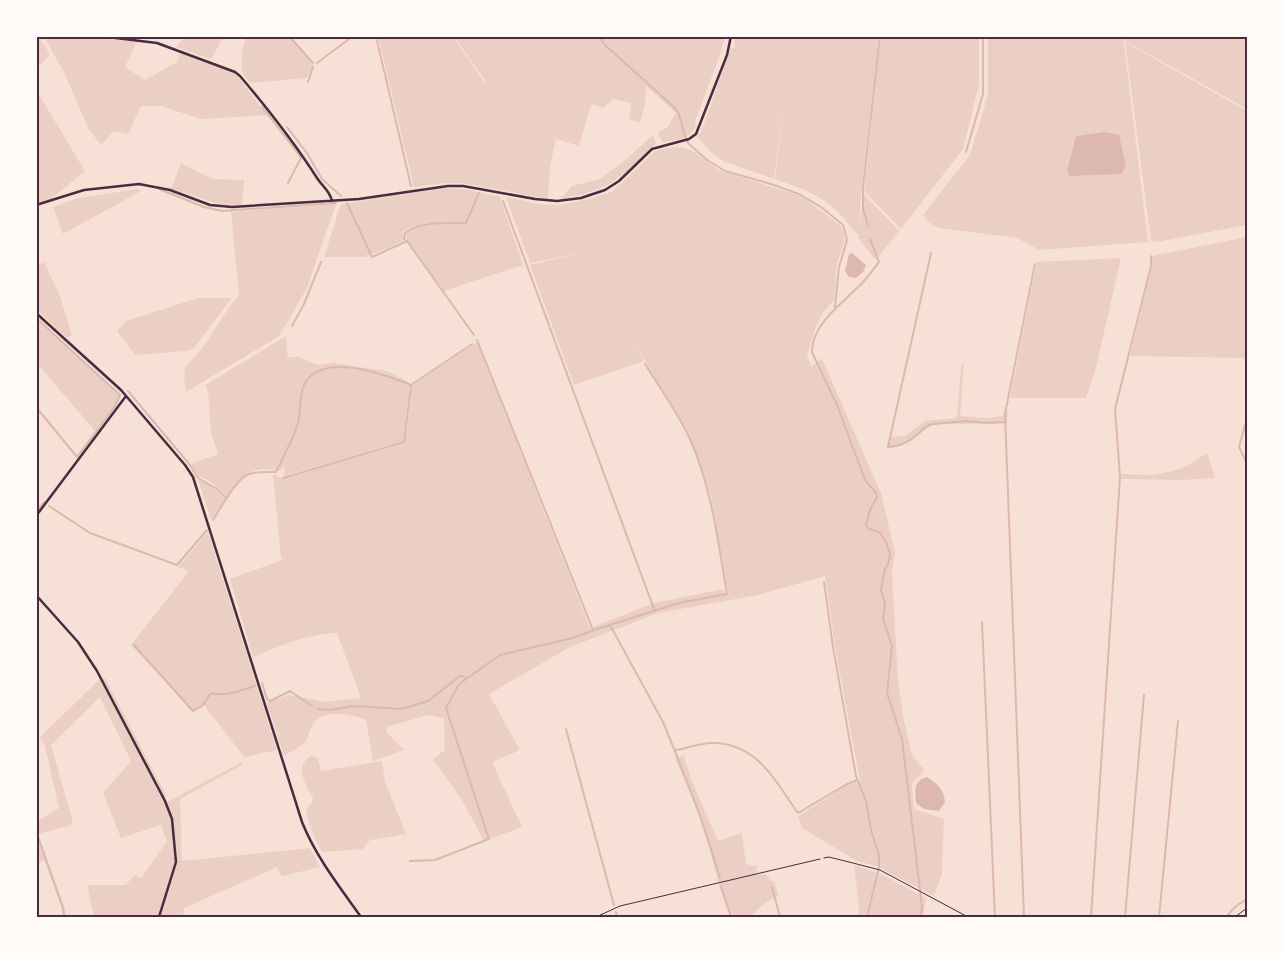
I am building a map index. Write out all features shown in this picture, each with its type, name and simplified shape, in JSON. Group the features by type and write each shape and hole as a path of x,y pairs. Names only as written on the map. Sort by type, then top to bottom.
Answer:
{"street":[{"path":"100,36 157,43 235,72 282,126 319,181 331,195 332,200"},
{"path":"36,205 84,190 139,184 170,190 210,205 232,208 359,199 448,186 463,186 557,201 581,198 612,186 652,149 689,139 696,134 727,55 730,36"},
{"path":"36,313 126,396 193,477 302,822 330,874 360,917"},
{"path":"36,516 126,396"},
{"path":"36,594 78,642 97,671 165,801 172,819 176,862 158,917"}],"lane":[{"path":"596,917 620,906 820,859"}],"path":[{"path":"820,859 829,858 880,870 968,917"},
{"path":"1235,917 1247,908"}],"shaded area":[{"path":"36,36 39,37 50,54 36,70"},
{"path":"43,36 80,36 137,42 125,67 145,80 177,62 180,53 234,73 267,115 201,119 161,106 141,106 128,134 114,131 101,145 88,128 64,72"},
{"path":"186,36 224,36 211,59 176,47"},
{"path":"247,36 288,36 313,65 307,78 250,83 244,74 241,64"},
{"path":"378,36 453,36 486,85 484,79 454,36 725,36 693,131 686,137 662,142 658,132 667,128 676,113 646,86 645,105 640,123 629,119 631,103 613,99 603,108 593,104 590,108 579,146 556,139 550,166 548,199 462,183 414,187"},
{"path":"735,36 879,36 858,232 864,194 899,231 876,260 858,238 859,233 856,234 839,212 821,198 775,179 785,93 774,179 723,161 713,154 697,137 701,132 731,48 735,48"},
{"path":"881,36 979,36 979,84 963,149 901,229 864,191"},
{"path":"988,36 1123,36 1148,242 1039,250 1017,238 939,228 928,222 923,215 970,155 988,95"},
{"path":"1124,36 1247,36 1247,109 1125,41"},
{"path":"1125,42 1247,111 1247,225 1156,242 1151,241"},
{"path":"36,84 41,98 85,171 51,199 36,203"},
{"path":"1104,132 1119,135 1126,166 1122,174 1070,176 1067,171 1076,136"},
{"path":"653,135 656,144 615,180 591,192 560,199 572,186 600,179"},
{"path":"678,147 691,150 719,170 803,197 841,226 844,243 837,264 834,300 824,311 816,326 807,356 811,366 822,359 881,493 895,552 892,573 898,681 904,721 912,755 924,770 912,784 914,809 944,819 942,874 934,896 876,866 857,861 802,828 798,816 847,785 860,781 835,647 825,576 758,595 658,613 570,647 489,694 520,750 492,762 522,827 484,841 462,800 433,759 445,750 444,718 428,715 387,727 387,733 404,750 373,761 366,720 345,714 330,714 317,720 312,725 304,743 284,756 267,703 289,695 324,702 361,698 337,633 304,638 253,657 230,579 285,559 281,559 273,474 283,479 405,443 412,386 477,342 590,628 654,603 723,589 724,593 728,593 711,496 689,435 632,339 644,361 574,385 530,265 581,253 530,263 506,197 539,204 560,205 612,192 655,151"},
{"path":"181,163 212,179 244,180 242,205 220,204 171,189"},
{"path":"447,188 468,190 500,197 523,265 444,291 406,238 407,233 411,230 438,222 409,228 403,232 403,241 366,257 324,257 341,204"},
{"path":"138,189 141,191 63,234 53,207 79,198"},
{"path":"336,204 307,288 278,337 186,392 185,367 201,350 239,295 231,212"},
{"path":"1247,237 1247,358 1130,356 1152,266 1152,256"},
{"path":"852,253 866,265 863,272 856,278 849,277 845,271 849,254"},
{"path":"1121,258 1095,372 1086,398 1010,398 1037,262"},
{"path":"44,262 60,296 72,335 67,338 36,309 36,266"},
{"path":"198,298 232,298 194,348 187,351 135,355 117,331 126,321"},
{"path":"36,320 119,394 114,406 95,431 36,362"},
{"path":"286,336 288,359 290,357 299,357 316,365 332,363 387,371 410,383 403,441 284,476 285,466 280,471 270,469 255,470 243,477 228,496 209,481 198,476 191,464 218,454 211,432 208,392 205,385"},
{"path":"964,365 960,416 986,418 1002,416 1004,410 1008,411 1007,423 932,425 904,444 887,448 889,437 905,436 925,421 957,418 961,367"},
{"path":"1207,453 1215,478 1181,480 1121,479 1122,474 1153,475 1183,468"},
{"path":"198,479 209,484 226,499 211,520"},
{"path":"208,532 277,750 244,757 204,705 193,712 131,645 189,571 178,567"},
{"path":"105,678 167,797 162,798 165,803 242,762 242,765 180,799 182,861 310,848 320,867 283,876 277,867 184,908 183,917 94,917 87,885 126,885 134,875 141,878 167,841 161,825 121,838 103,793 131,761 100,697 51,745 73,822 69,826 38,834 65,909 66,917 63,917 62,908 44,860 36,864 36,822 59,808 45,746 40,737 99,680"},
{"path":"311,756 318,758 321,771 382,761 385,782 406,834 370,840 363,849 322,852 310,826 306,809 312,803 313,797 304,781 302,770 306,760"},
{"path":"684,756 691,779 718,841 742,833 746,864 757,866 757,875 766,874 775,883 778,896 769,900 749,917 731,917 727,908 704,830 675,758"},
{"path":"927,777 942,790 945,802 939,811 924,809 916,803 915,790 917,784"},
{"path":"854,865 881,874 926,898 923,917 858,917 859,906"}],"waterway":[{"path":"289,36 313,63"},
{"path":"317,63 353,36"},
{"path":"376,36 411,186"},
{"path":"597,36 604,43"},
{"path":"868,226 863,208 863,187 880,36"},
{"path":"966,152 983,94 983,36"},
{"path":"605,45 675,108 679,114 688,143 707,160 725,171 799,194 821,207 843,225 847,240 839,267 835,307"},
{"path":"308,82 313,67"},
{"path":"262,107 301,158 288,183"},
{"path":"287,127 307,153 322,179 341,196"},
{"path":"159,189 204,207 222,211 336,203"},
{"path":"407,241 404,239 405,233 418,226 466,223 479,193"},
{"path":"503,201 654,609"},
{"path":"347,203 372,257 407,241 474,335"},
{"path":"870,239 879,262 862,283 821,325 816,333 812,352 837,405 865,480 876,493 877,497 870,510 866,525 869,529 879,532 885,540 890,553 881,591 885,603 883,619 892,646 887,693 902,739 922,907 920,917"},
{"path":"931,253 888,447 900,445 908,441 932,424 966,421 1006,422"},
{"path":"1091,917 1120,477 1115,409 1151,266 1151,256"},
{"path":"292,326 304,304 321,262"},
{"path":"1024,917 1005,414 1035,264"},
{"path":"36,318 120,395 115,406 77,457 36,407"},
{"path":"477,340 593,630"},
{"path":"283,478 404,442 411,385 472,344"},
{"path":"410,861 435,860 489,839 446,708 459,684 500,655 573,638 679,603 727,594 709,496 698,458 680,420 645,364"},
{"path":"213,520 224,501 244,477 255,472 276,472 296,429 304,385 312,375 324,369 354,368 371,371 411,385"},
{"path":"128,391 190,465 198,478 217,489 227,498"},
{"path":"1247,418 1239,447 1247,464"},
{"path":"36,512 44,502"},
{"path":"49,506 90,533 177,565 207,530"},
{"path":"824,582 833,647 856,776 866,801 871,830 879,855 879,867 867,917"},
{"path":"982,622 995,917"},
{"path":"610,625 663,722 674,749 711,743 727,744 741,749 753,756 763,766 798,813 857,780"},
{"path":"134,645 193,711 202,706 211,693 227,694 255,686"},
{"path":"318,709 331,710 353,706 401,709 428,701 460,676 465,678"},
{"path":"262,683 267,699 270,701 290,691 312,706"},
{"path":"1125,917 1144,695"},
{"path":"1159,917 1178,721"},
{"path":"566,729 614,905"},
{"path":"674,749 700,815 720,878"},
{"path":"37,834 63,908 64,917"},
{"path":"721,886 731,917"},
{"path":"772,887 780,917"},
{"path":"1226,917 1236,906 1247,899"},
{"path":"616,912 617,917"}]}
